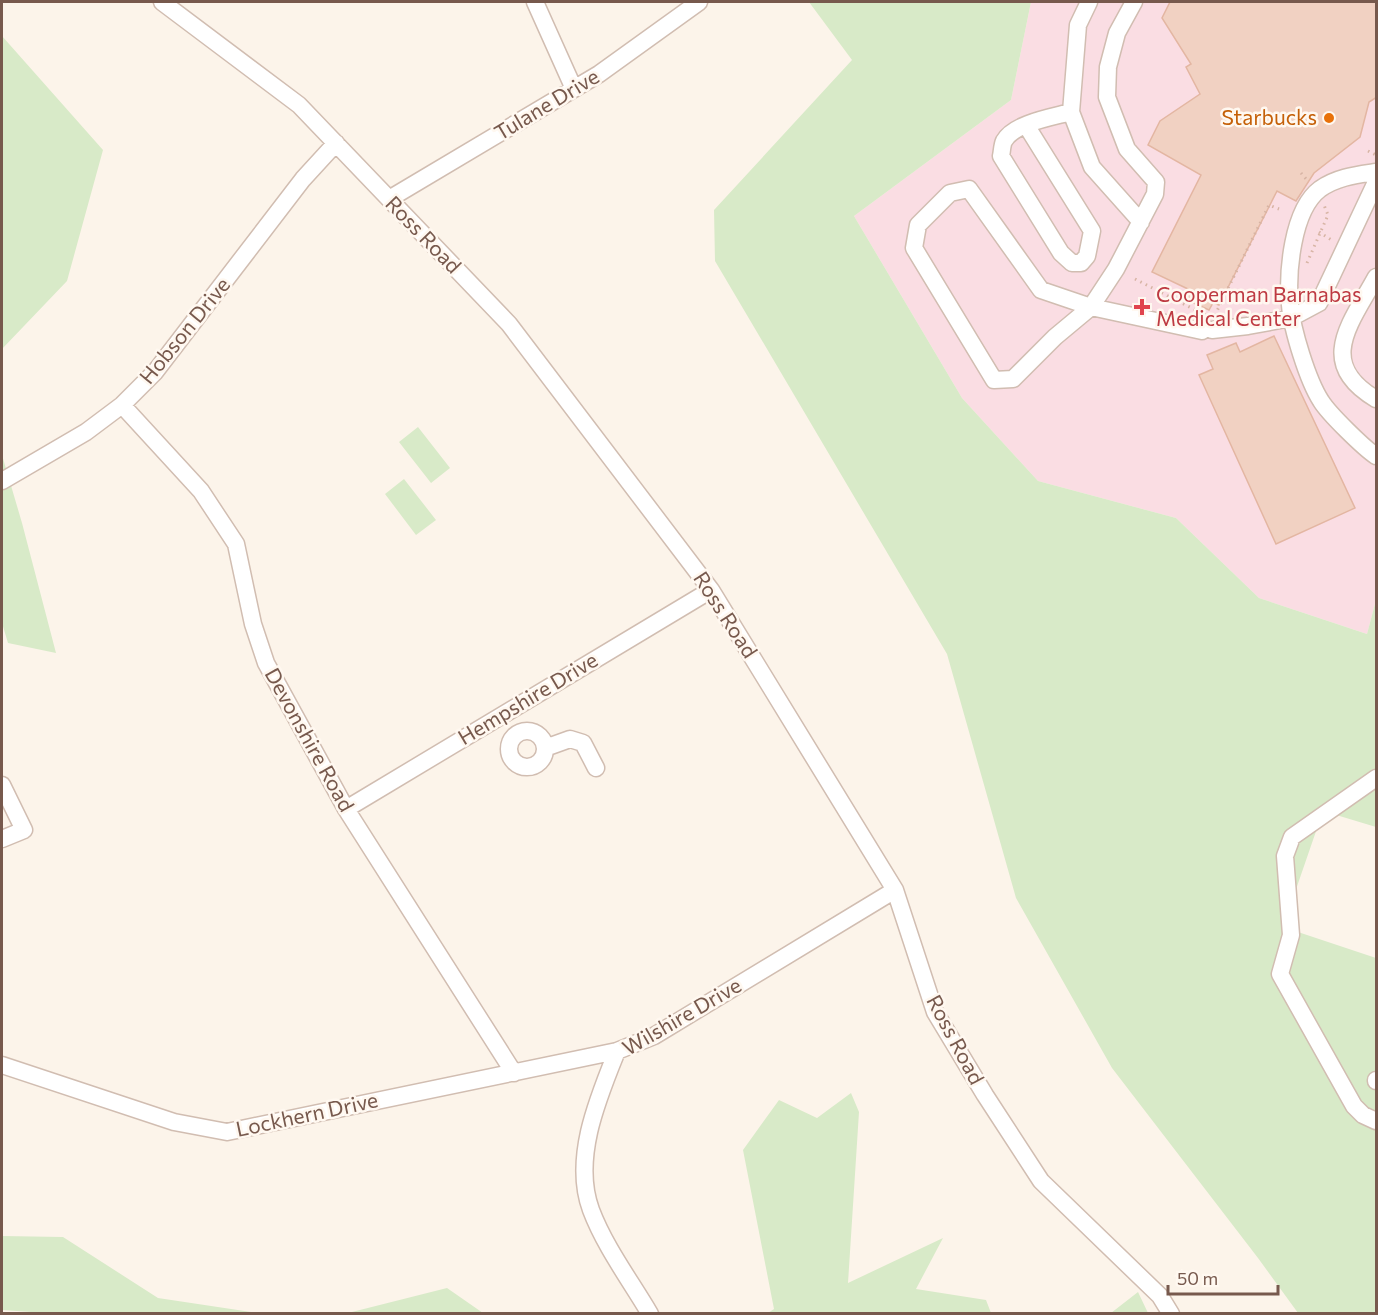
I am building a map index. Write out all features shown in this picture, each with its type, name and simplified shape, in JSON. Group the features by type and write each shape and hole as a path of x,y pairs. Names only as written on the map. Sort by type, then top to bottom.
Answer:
{"street":[{"name":"Ross Road","path":"162,2 299,105 509,324 711,590 895,890 935,1012 1041,1181 1160,1296 1171,1314"},
{"path":"535,2 574,89"},
{"name":"Tulane Drive","path":"389,199 599,74 699,2"},
{"path":"1089,2 1078,25 1071,112 1092,166 1141,222"},
{"path":"1134,2 1117,33 1108,68 1107,97 1127,149 1156,182 1155,194 1116,269 1091,307 1055,337 1013,379 994,380 914,248 918,225 950,193 969,189 1041,291 1091,307 1207,330 1248,326 1291,318 1319,303 1377,182"},
{"path":"1026,125 1092,231 1087,256 1081,263 1072,263 1061,254 1002,156 1004,141 1017,129 1026,125 1071,112"},
{"name":"Hobson Drive","path":"2,481 86,432 122,405 155,372 303,179 336,143"},
{"path":"1373,450 1321,402 1305,364 1289,305 1291,261 1304,208 1317,192 1340,178 1377,172"},
{"path":"1377,277 1342,341 1342,361 1359,388 1377,399"},
{"name":"Devonshire Road","path":"122,405 201,491 236,544 253,624 266,663 346,809 514,1072"},
{"name":"Hempshire Drive","path":"346,809 711,590"},
{"path":"504,714 515,734"},
{"path":"527,730 542,738 545,748 538,763 527,767 516,764 510,754 510,743 515,734 527,730"},
{"path":"545,748 570,739 583,743 596,768"},
{"path":"1377,778 1292,837 1286,856 1291,935 1280,974 1354,1106 1363,1115 1377,1121"},
{"path":"2,785 24,830 2,839"},
{"name":"Wilshire Drive","path":"650,1314 606,1242 591,1208 584,1168 591,1127 606,1077 617,1051 654,1036 895,890"},
{"name":"Lockhern Drive","path":"2,1065 174,1122 227,1132 617,1051"}],"path":[{"path":"1368,151 1377,155"},
{"path":"1303,273 1328,215 1321,196 1317,192"},
{"path":"1135,279 1213,319 1269,205 1279,209"}],"shaded area":[{"name":"Cooperman Barnabas Medical Center","path":"1031,2 1376,2 1376,600 1367,634 1259,598 1176,518 1038,481 962,398 854,216 1011,100"}],"green space":[{"path":"809,2 1031,2 1011,100 854,216 962,398 1038,481 1176,518 1259,598 1367,634 1376,600 1376,827 1323,811 1283,927 1376,958 1376,1313 1298,1313 1112,1068 1016,898 947,654 715,261 714,210 852,60"},
{"path":"2,36 103,150 67,281 2,349"},
{"path":"418,427 450,468 431,483 399,442"},
{"path":"2,455 56,653 8,643 2,623"},
{"path":"404,479 436,520 416,535 385,494"},
{"path":"851,1093 859,1112 848,1283 943,1238 916,1289 986,1300 991,1313 768,1313 774,1309 743,1150 779,1100 817,1118"},
{"path":"2,1236 63,1237 158,1298 257,1313 60,1314 2,1310"},
{"path":"447,1288 483,1313 348,1313"},
{"path":"1138,1292 1148,1313 1111,1313"}],"building":[{"name":"Cooperman Barnabas Medical Center","path":"1170,2 1377,2 1377,97 1369,102 1360,137 1314,173 1296,201 1277,191 1219,305 1213,303 1209,310 1185,299 1188,289 1152,272 1201,175 1148,145 1160,121 1200,94 1186,67 1191,64 1162,18"},
{"path":"1274,336 1355,508 1276,544 1199,375 1213,369 1207,355 1236,343 1240,352"}],"place":[{"name":"Starbucks","path":"1329,118"},
{"name":"Cooperman Barnabas Medical Center","path":"1142,307"}]}
